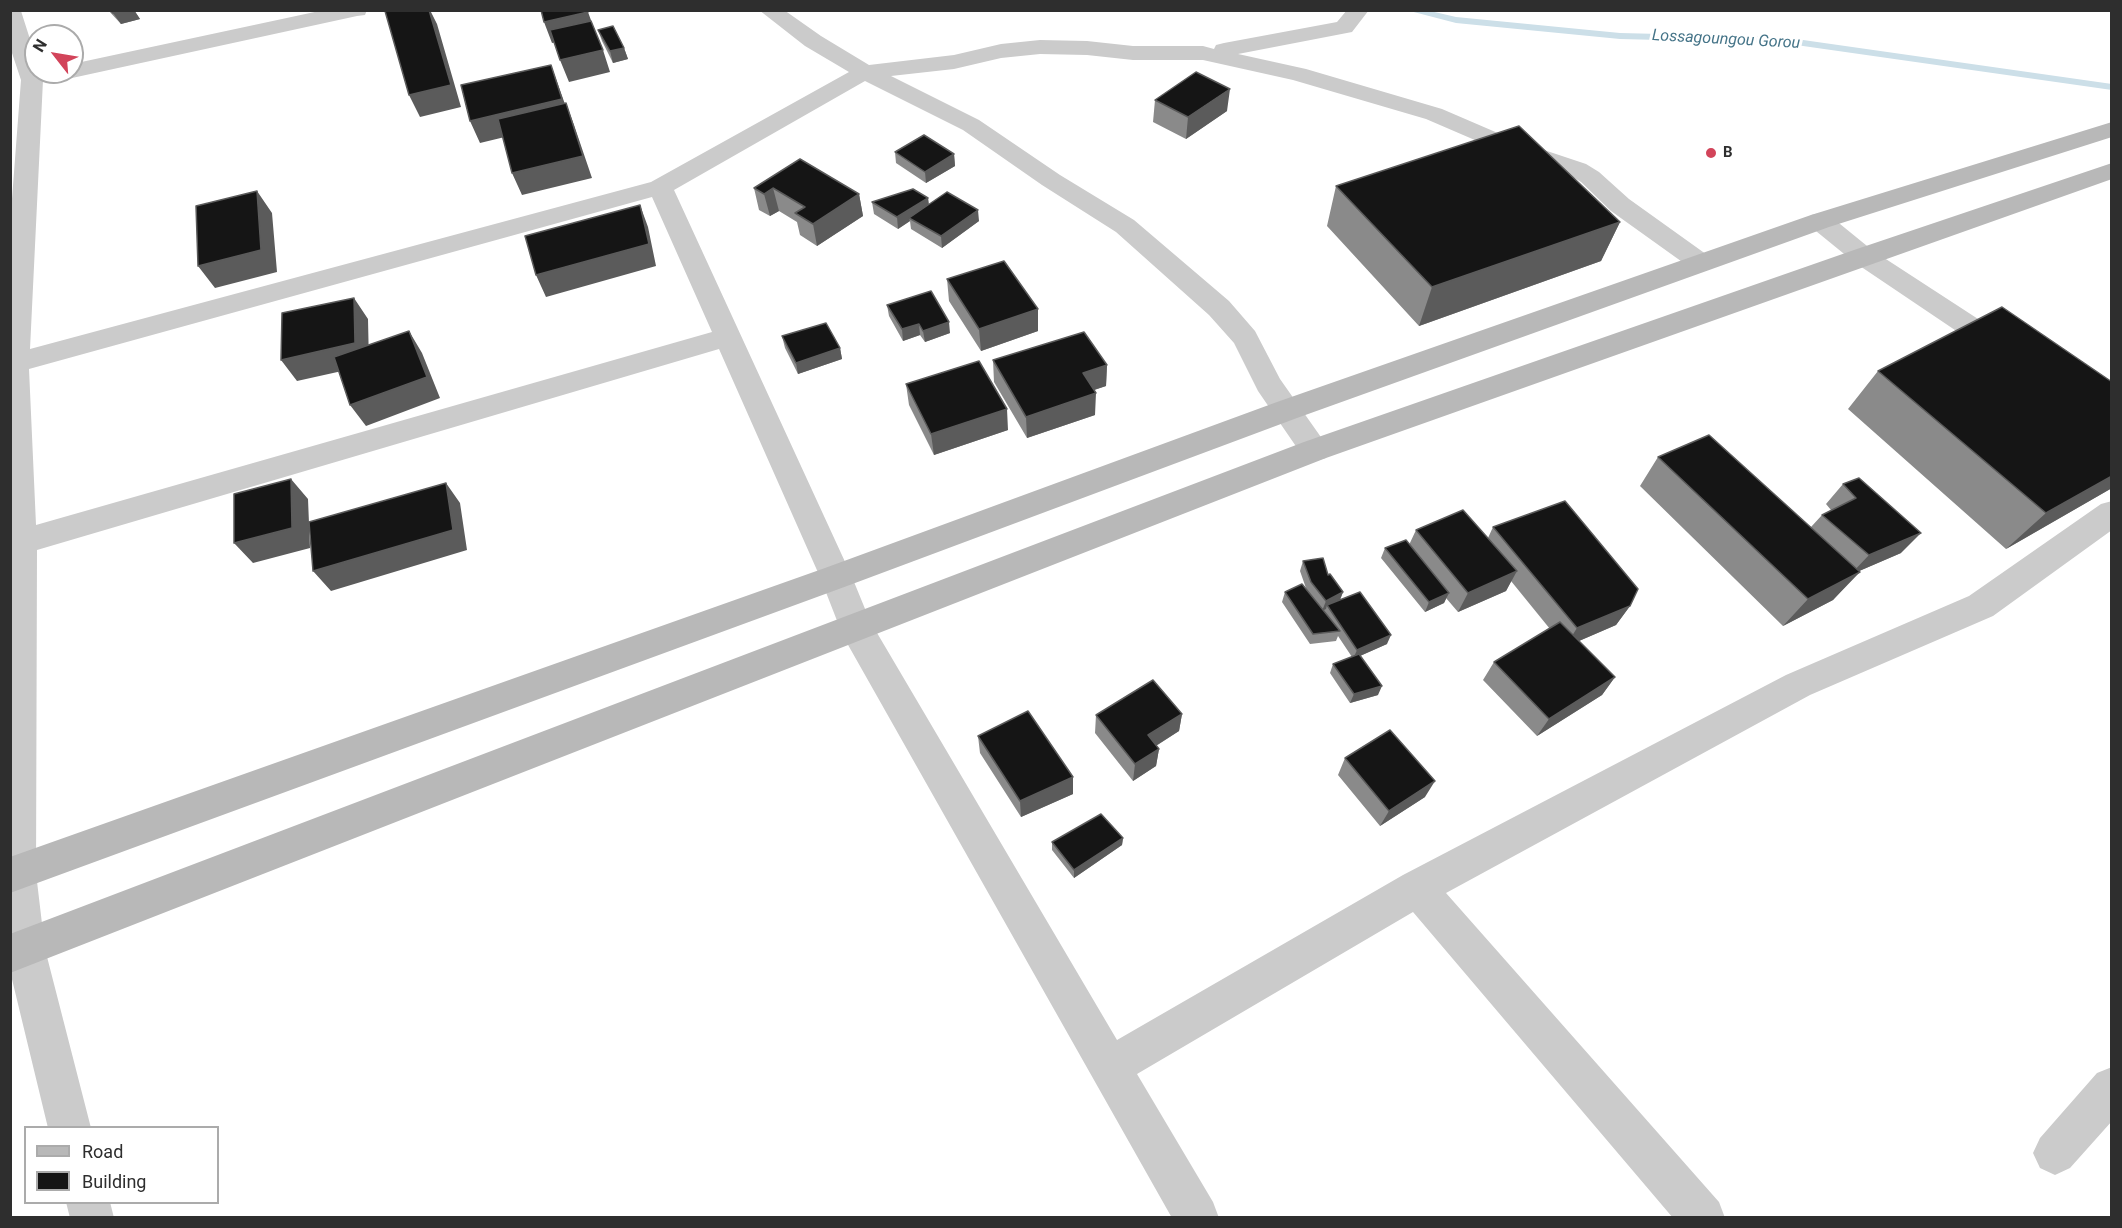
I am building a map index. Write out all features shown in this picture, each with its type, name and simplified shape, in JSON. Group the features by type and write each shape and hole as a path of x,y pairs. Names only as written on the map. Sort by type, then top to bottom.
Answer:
{"main road":[{"path":"14,874 836,577 1287,410 1820,221 2112,129"},
{"path":"18,952 855,626 1315,450 2112,170"}],"street":[{"path":"84,69 357,10"},
{"path":"769,10 813,41 865,72 971,125 1125,226 1219,308 1245,338 1268,384 1315,450"},
{"path":"15,363 660,187 865,72 954,62 1001,51 1040,47 1087,48 1133,53 1203,53 1344,27 1359,10"},
{"path":"10,11 21,82 14,459 21,542 14,874 18,952 68,1126"},
{"path":"1203,53 1298,74 1365,92 1434,114 1506,145 1577,170 1590,177 1620,205 1701,263"},
{"path":"660,187 836,577 855,626 1197,1218"},
{"path":"1820,221 1863,256 2022,362"},
{"path":"21,542 727,337"},
{"path":"1111,1066 1417,888 1798,686 1981,606 2112,513"},
{"path":"1417,888 1703,1218"},
{"path":"2055,1153 2112,1089"}],"building":[{"path":"429,10 451,85 409,95 385,11"},
{"path":"541,10 588,10 588,12 544,22"},
{"path":"591,21 603,50 560,60 550,30"},
{"path":"613,26 624,48 610,51 598,30"},
{"path":"551,65 562,99 470,121 461,85"},
{"path":"1196,72 1230,89 1188,117 1155,100"},
{"path":"566,103 583,156 512,173 498,119"},
{"path":"1519,126 1620,222 1432,287 1336,186"},
{"path":"924,135 954,154 925,172 895,152"},
{"path":"800,159 859,194 813,224 795,213 805,207 773,188 764,194 754,188"},
{"path":"913,189 928,198 897,217 872,202"},
{"path":"257,191 261,250 198,266 196,206"},
{"path":"947,192 978,210 941,236 909,218"},
{"path":"640,205 649,244 536,275 525,236"},
{"path":"1004,261 1038,309 979,329 947,279"},
{"path":"931,291 949,322 923,331 919,324 902,329 887,305"},
{"path":"354,298 355,343 281,360 282,313"},
{"path":"2002,307 2112,382 2112,476 2046,513 1878,371"},
{"path":"826,323 840,348 796,363 782,336"},
{"path":"409,331 427,377 350,405 334,357"},
{"path":"1084,332 1107,365 1083,373 1096,393 1026,417 993,360"},
{"path":"979,361 1007,409 931,434 906,384"},
{"path":"1709,435 1860,572 1808,599 1658,457"},
{"path":"1859,478 1921,533 1869,555 1822,515 1856,498 1843,484"},
{"path":"291,479 292,528 234,543 234,494"},
{"path":"446,483 453,530 313,571 309,522"},
{"path":"1565,501 1638,589 1630,606 1577,628 1493,527"},
{"path":"1463,510 1517,571 1468,593 1416,530"},
{"path":"1406,540 1449,593 1429,602 1385,548"},
{"path":"1323,558 1328,575 1330,574 1343,592 1326,601 1311,582 1303,561"},
{"path":"1302,584 1340,631 1313,634 1285,592"},
{"path":"1360,592 1391,635 1357,650 1327,605"},
{"path":"1560,622 1615,677 1549,719 1494,662"},
{"path":"1359,654 1382,686 1354,694 1333,664"},
{"path":"1153,680 1182,714 1148,735 1159,749 1135,764 1096,715"},
{"path":"1028,711 1073,777 1020,801 978,736"},
{"path":"1390,730 1435,781 1389,811 1345,758"},
{"path":"1101,814 1123,838 1074,870 1052,842"}],"waterway":[{"name":"Lossagoungou Gorou","path":"1411,10 1456,20 1620,36 1782,40 2112,87"}],"place":[{"name":"B","path":"1711,153"}]}
